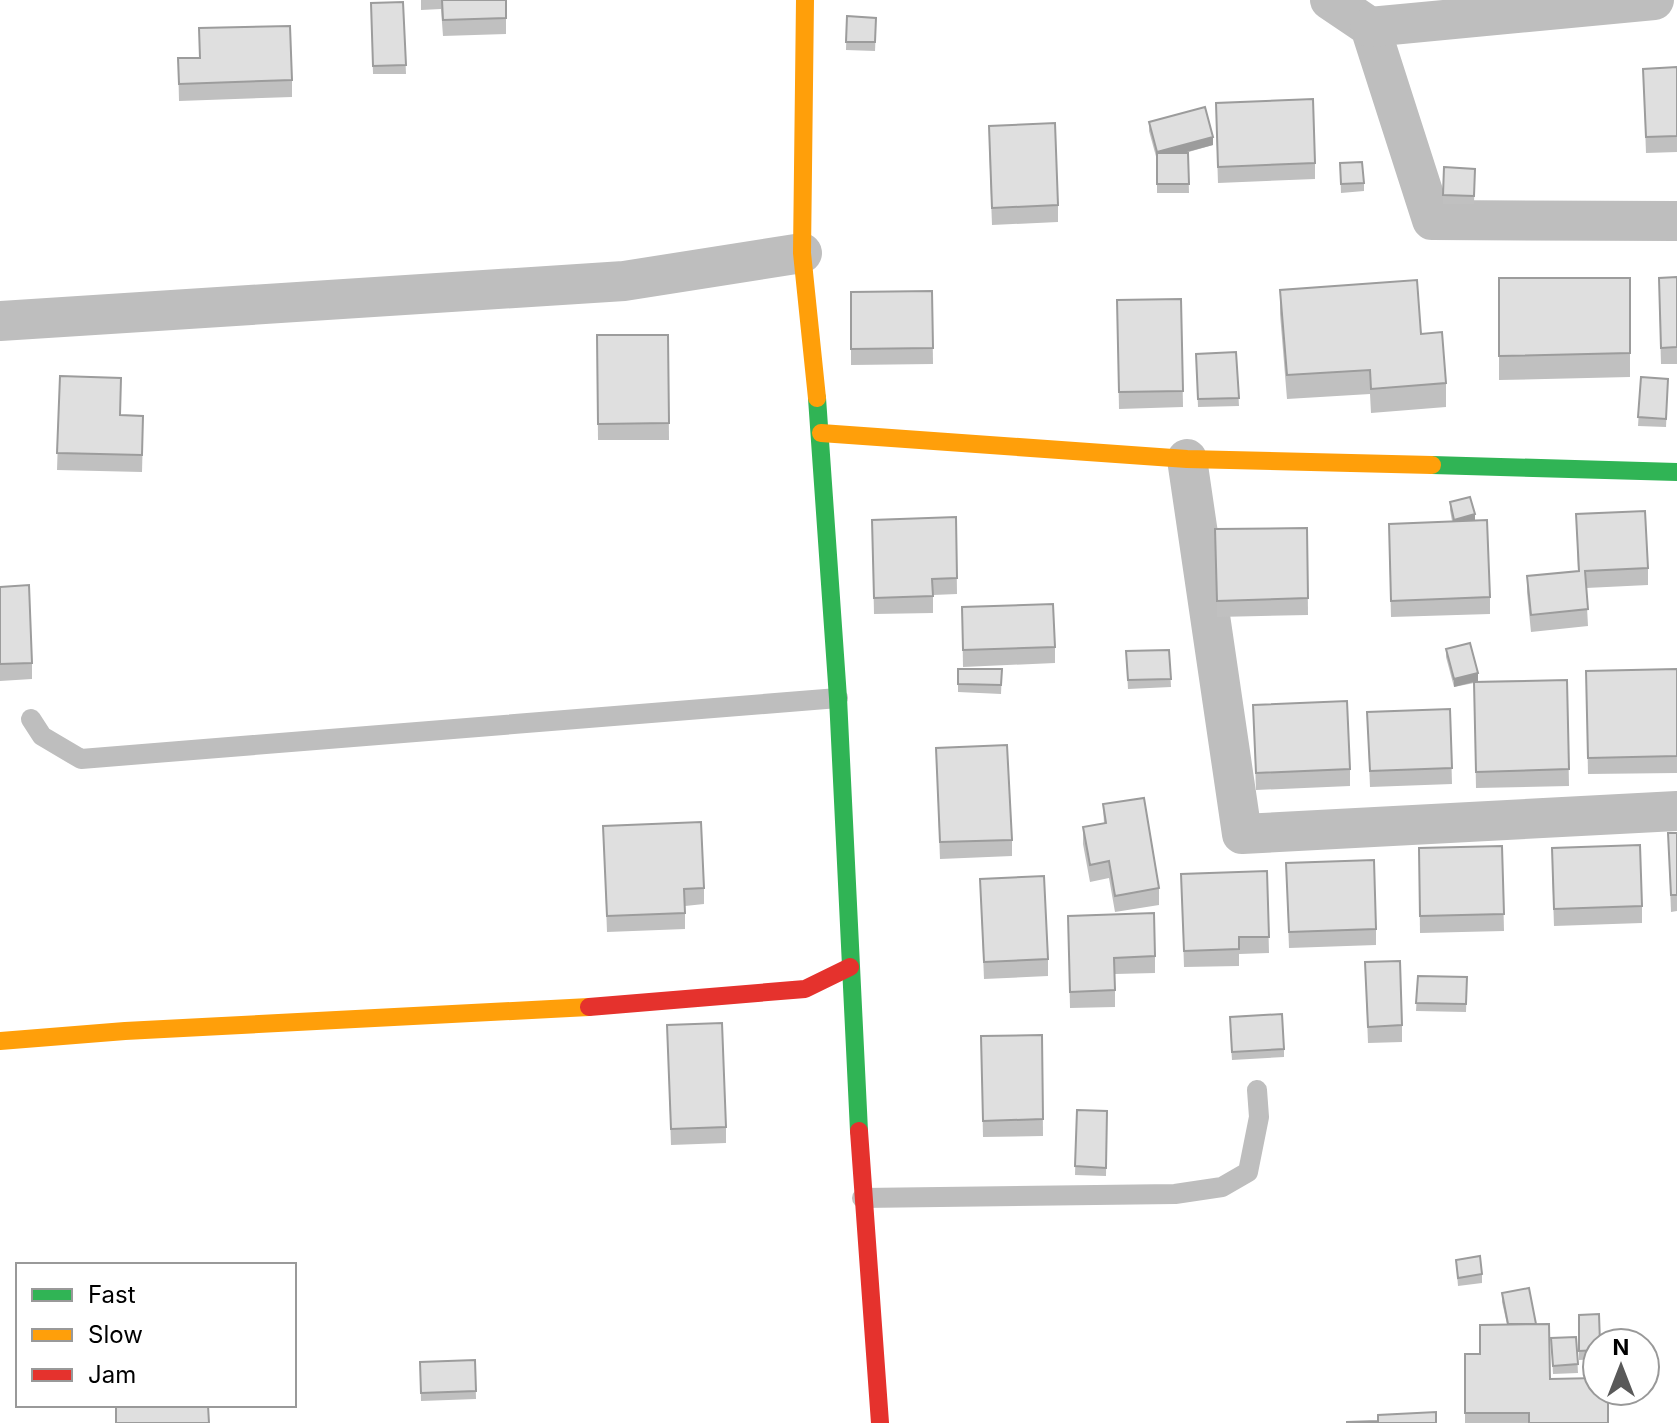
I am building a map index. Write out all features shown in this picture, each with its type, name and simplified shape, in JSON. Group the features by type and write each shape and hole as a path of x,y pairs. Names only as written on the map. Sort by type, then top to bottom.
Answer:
{"street":[{"path":"805,0 802,253 821,433 838,698 862,1198 880,1423"},
{"path":"1330,0 1370,27 1432,220 1677,221"},
{"path":"1370,27 1654,0"},
{"path":"0,321 624,281 802,253"},
{"path":"821,433 1187,459 1677,472"},
{"path":"1187,459 1242,834 1677,811"},
{"path":"0,1041 575,1008 805,989 850,967"}],"lane":[{"path":"31,719 42,736 81,759 838,698"},
{"path":"862,1198 1175,1194 1222,1187 1248,1172 1259,1117 1257,1090"}],"building":[{"path":"442,0 506,0 506,18 443,20"},
{"path":"403,2 406,65 373,66 371,3"},
{"path":"847,16 876,18 875,42 846,42"},
{"path":"290,26 292,80 179,84 178,58 200,58 199,28"},
{"path":"1677,67 1677,136 1646,137 1643,69"},
{"path":"1313,99 1315,163 1218,167 1216,103"},
{"path":"1205,107 1213,137 1157,152 1149,122"},
{"path":"1055,123 1058,205 992,208 989,126"},
{"path":"1157,153 1188,153 1189,184 1157,184"},
{"path":"1362,162 1364,183 1341,184 1340,163"},
{"path":"1444,167 1475,169 1474,196 1443,195"},
{"path":"1677,277 1677,347 1661,348 1659,278"},
{"path":"1499,278 1630,278 1630,353 1499,356"},
{"path":"1417,280 1421,334 1442,332 1446,383 1371,389 1370,370 1287,375 1280,290"},
{"path":"932,291 933,348 851,349 851,292"},
{"path":"1181,299 1183,391 1119,392 1117,300"},
{"path":"597,335 668,335 669,423 598,424"},
{"path":"1236,352 1239,398 1198,399 1196,354"},
{"path":"60,376 121,378 120,415 143,416 142,455 57,453"},
{"path":"1641,377 1668,379 1666,419 1638,417"},
{"path":"1470,497 1475,514 1454,520 1450,502"},
{"path":"1645,511 1648,568 1585,571 1588,609 1531,615 1527,576 1579,571 1576,514"},
{"path":"956,517 957,578 932,579 933,596 874,598 872,520"},
{"path":"1487,520 1490,597 1391,601 1389,524"},
{"path":"1307,528 1308,598 1217,601 1215,529"},
{"path":"29,585 32,663 0,664 0,587"},
{"path":"1053,604 1055,647 963,650 962,607"},
{"path":"1470,643 1478,673 1454,679 1446,649"},
{"path":"1169,650 1171,679 1128,680 1126,651"},
{"path":"958,669 1002,669 1001,685 958,684"},
{"path":"1677,669 1677,756 1588,758 1586,671"},
{"path":"1567,680 1569,769 1476,772 1474,682"},
{"path":"1347,701 1350,769 1256,773 1253,705"},
{"path":"1450,709 1452,768 1370,771 1367,712"},
{"path":"1007,745 1012,840 940,842 936,748"},
{"path":"1144,798 1159,888 1115,896 1109,861 1090,865 1083,827 1106,823 1103,804"},
{"path":"701,822 704,888 684,889 685,913 607,916 603,826"},
{"path":"1668,833 1677,833 1677,895 1671,895"},
{"path":"1640,845 1642,906 1554,909 1552,848"},
{"path":"1502,846 1504,914 1420,916 1419,848"},
{"path":"1374,860 1376,929 1289,932 1286,863"},
{"path":"1267,871 1269,937 1239,937 1239,949 1184,951 1181,874"},
{"path":"1044,876 1048,959 984,962 980,879"},
{"path":"1154,913 1155,956 1114,958 1115,990 1070,992 1068,916"},
{"path":"1400,961 1402,1025 1368,1027 1365,962"},
{"path":"1418,976 1467,977 1466,1004 1416,1003"},
{"path":"1282,1014 1284,1049 1232,1052 1230,1017"},
{"path":"722,1023 726,1127 671,1129 667,1025"},
{"path":"1042,1035 1043,1119 983,1121 981,1036"},
{"path":"1077,1110 1107,1111 1106,1168 1075,1166"},
{"path":"1480,1256 1482,1274 1458,1278 1456,1260"},
{"path":"1529,1288 1536,1324 1508,1324 1502,1293"},
{"path":"1599,1314 1599,1327 1581,1327 1579,1351 1579,1315"},
{"path":"1549,1324 1550,1379 1581,1378 1581,1407 1608,1407 1608,1423 1529,1423 1529,1413 1465,1413 1465,1354 1480,1354 1480,1325"},
{"path":"1576,1337 1578,1364 1553,1366 1551,1338"},
{"path":"475,1360 476,1391 421,1393 420,1362"},
{"path":"116,1407 208,1407 209,1423 116,1423"},
{"path":"1436,1412 1436,1423 1347,1423 1378,1421 1378,1415"}],"traffic: fast":[{"path":"817,398 838,698 859,1131"},
{"path":"1432,465 1677,472"}],"traffic: slow":[{"path":"805,0 802,253 817,398"},
{"path":"821,433 1187,459 1432,465"},
{"path":"0,1041 125,1031 589,1007"}],"traffic: jam":[{"path":"589,1007 805,989 850,967"},
{"path":"859,1131 880,1423"}]}
